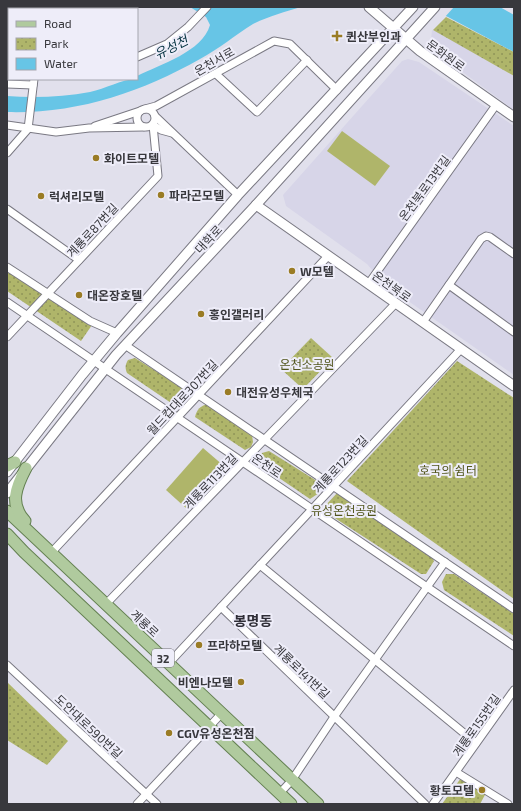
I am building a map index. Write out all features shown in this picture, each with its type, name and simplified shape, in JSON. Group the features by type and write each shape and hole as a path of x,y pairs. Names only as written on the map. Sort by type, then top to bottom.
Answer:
{"main road":[{"path":"26,468 17,485 15,502 20,516 34,537"},
{"name":"계룡로","path":"7,511 318,804"},
{"name":"32","path":"7,534 24,552 291,804"},
{"path":"7,541 24,552"}],"street":[{"path":"138,57 167,44 188,27 208,7"},
{"name":"대학로","path":"7,472 11,464 117,333 238,195 413,7"},
{"name":"대학로","path":"7,493 104,368 256,205 434,7"},
{"name":"문화원로","path":"369,8 405,39 514,118"},
{"name":"온천서로","path":"155,111 274,41 290,44 307,60"},
{"path":"216,74 257,112 307,60 337,90"},
{"path":"7,84 34,82 28,129 7,153"},
{"name":"온천북로13번길","path":"369,283 496,105"},
{"path":"143,110 137,116 137,122 144,127"},
{"path":"89,128 143,110 155,111 172,133 238,195"},
{"path":"153,125 155,111"},
{"path":"7,125 56,132 89,128 144,127 153,125 161,130 172,133"},
{"name":"계룡로87번길","path":"7,337 158,176 153,125"},
{"name":"온천북로","path":"256,205 514,386"},
{"path":"7,209 79,260"},
{"path":"423,322 481,239 486,236 490,237 514,254"},
{"name":"월드컵대로307번길","path":"51,553 328,256"},
{"path":"7,267 90,321 117,333"},
{"path":"448,285 514,332"},
{"name":"온천로","path":"7,302 514,646"},
{"name":"계룡로113번길","path":"106,604 396,303"},
{"path":"125,345 514,609"},
{"name":"계룡로123번길","path":"169,663 461,349"},
{"name":"계룡로141번길","path":"280,794 292,780 334,717 428,588 445,562"},
{"path":"260,565 476,744"},
{"name":"계룡로141번길","path":"221,608 426,804"},
{"name":"도안대로590번길","path":"7,665 157,804"},
{"name":"계룡로155번길","path":"433,804 514,690"},
{"path":"137,804 222,713"},
{"name":"계룡로155번길","path":"456,772 508,804"}],"shaded area":[{"path":"432,30 441,33 514,76 514,110 430,48"},
{"path":"408,59 419,62 514,126 514,375 384,284 367,264 286,206 283,195 402,61"}],"green space":[{"path":"446,17 514,52 514,76 433,30"},
{"path":"342,131 390,166 375,186 327,151"},
{"path":"7,271 92,325 81,341 7,291"},
{"name":"온천소공원","path":"311,338 333,358 303,389 281,369"},
{"path":"135,358 188,391 187,400 177,407 127,373 126,366 128,360"},
{"name":"호국의 쉼터","path":"457,361 514,398 514,599 347,481"},
{"path":"208,404 252,435 253,442 251,447 245,450 195,417 199,408"},
{"path":"203,448 224,466 187,509 166,490"},
{"name":"유성온천공원","path":"269,451 320,483 319,493 310,499 260,465 260,456 262,453"},
{"name":"유성온천공원","path":"339,491 431,556 434,561 426,574 421,574 327,513 324,507"},
{"path":"446,574 454,574 514,614 514,636 444,590 442,582"},
{"path":"7,682 68,741 47,765 7,740"},
{"path":"461,778 486,793 480,804 442,804"}],"water":[{"path":"190,7 301,7 271,16 253,24 200,59 154,82 131,91 83,105 33,112 7,112 7,96 49,97 70,95 102,89 128,80 138,80 138,76 169,62 199,43 206,34 210,25 206,17"},
{"path":"425,7 500,7 514,15 514,52 448,17"}],"pier":[{"path":"423,7 454,7 444,18"}],"place":[{"name":"퀸산부인과","path":"337,36"},
{"name":"화이트모텔","path":"96,158"},
{"name":"파라곤모텔","path":"161,195"},
{"name":"럭셔리모텔","path":"41,196"},
{"name":"W모텔","path":"292,271"},
{"name":"대온장호텔","path":"79,295"},
{"name":"홍인갤러리","path":"201,314"},
{"name":"대전유성우체국","path":"228,392"},
{"name":"프라하모텔","path":"199,645"},
{"name":"비엔나모텔","path":"241,682"},
{"name":"CGV유성온천점","path":"169,733"},
{"name":"황토모텔","path":"482,790"}],"district":[{"name":"봉명동","path":"253,620"}],"water label":[{"name":"유성천","path":"171,47"}]}
